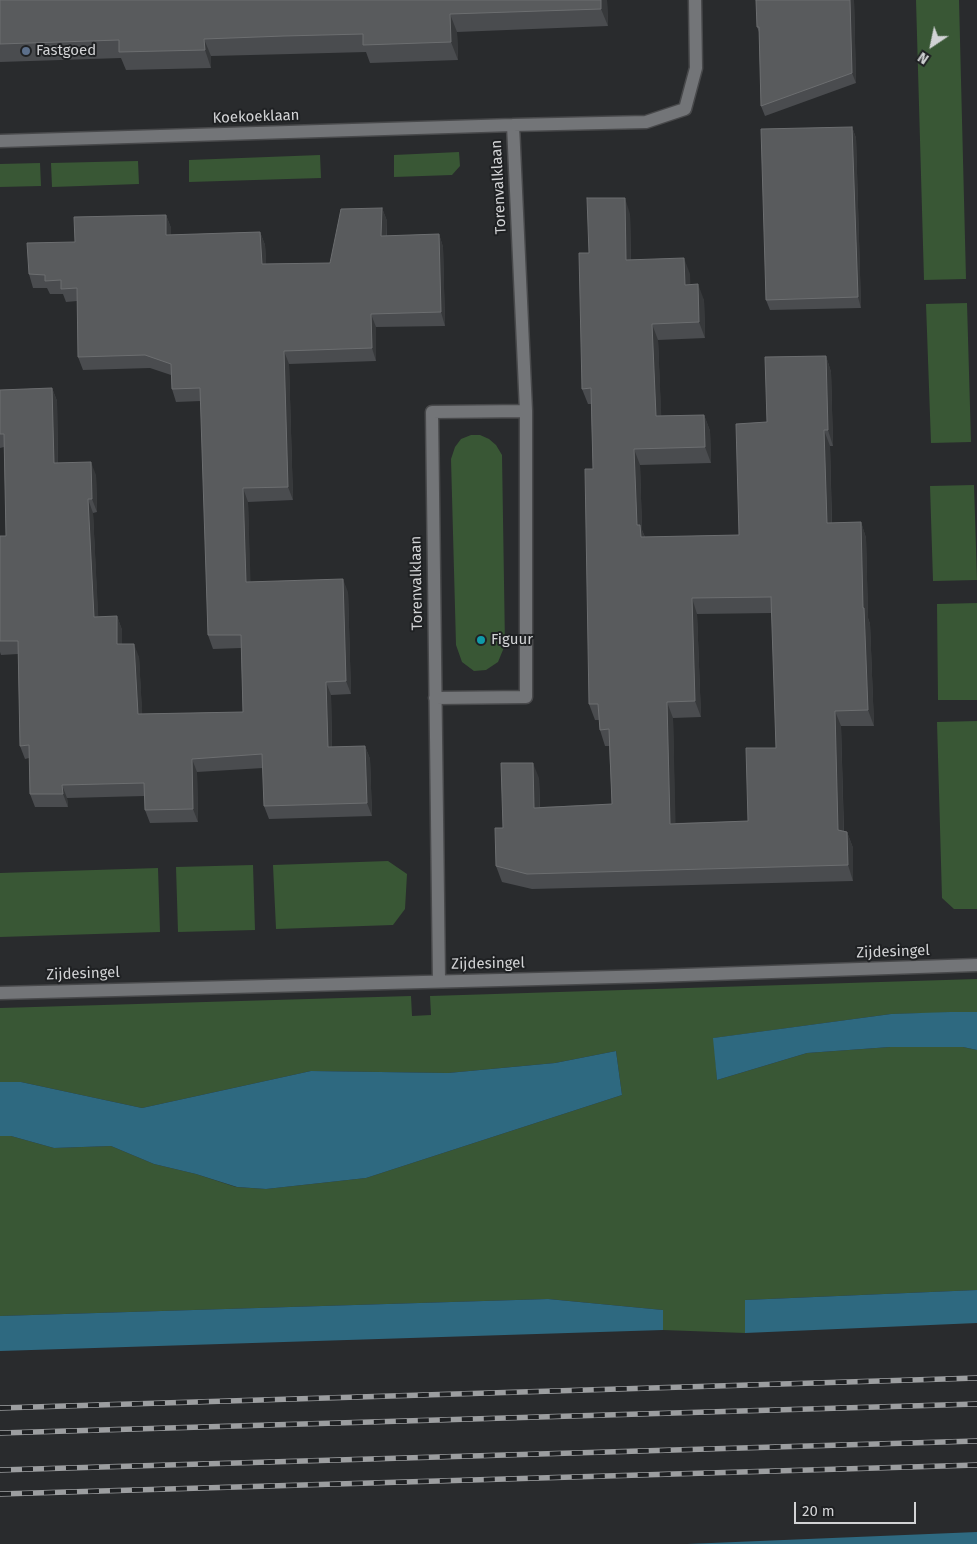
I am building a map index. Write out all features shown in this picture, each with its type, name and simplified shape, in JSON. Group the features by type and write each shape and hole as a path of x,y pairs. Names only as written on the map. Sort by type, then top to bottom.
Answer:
{"street":[{"name":"Torenvalklaan","path":"435,698 526,697 526,411 513,126 646,122 685,109 696,68 695,0"},
{"name":"Koekoeklaan","path":"0,141 513,126"},
{"name":"Torenvalklaan","path":"439,981 432,412 526,411"},
{"name":"Zijdesingel","path":"0,993 977,965"}],"green space":[{"path":"916,0 959,0 966,279 924,280"},
{"path":"459,152 460,166 452,175 394,177 394,155"},
{"path":"320,155 321,178 189,182 189,160"},
{"path":"138,161 139,184 52,187 51,163"},
{"path":"40,163 41,186 0,187 0,164"},
{"path":"967,303 971,442 931,443 926,304"},
{"path":"471,435 480,435 489,439 496,445 502,455 505,645 498,662 486,670 474,671 462,662 456,645 451,459 455,447 461,439"},
{"path":"974,485 977,580 933,581 930,486"},
{"path":"977,603 977,700 938,700 937,604"},
{"path":"977,721 977,909 954,909 942,898 937,722"},
{"path":"388,861 407,874 405,909 393,925 276,929 273,865"},
{"path":"253,865 255,930 178,932 176,867"},
{"path":"158,868 160,932 0,937 0,873"},
{"path":"977,979 977,1012 891,1014 714,1038 717,1080 807,1053 890,1047 963,1047 977,1050 977,1290 745,1300 745,1333 663,1330 663,1310 548,1299 0,1316 0,1136 11,1136 54,1148 111,1146 154,1164 196,1174 236,1187 266,1189 366,1178 622,1095 616,1051 555,1063 448,1073 311,1071 142,1108 21,1082 0,1082 0,1008 411,996 412,1016 431,1015 430,996"}],"water":[{"path":"977,1012 977,1050 963,1047 890,1047 807,1053 717,1080 713,1038 891,1014"},
{"path":"616,1051 622,1095 366,1178 266,1189 237,1187 196,1174 154,1164 111,1146 54,1148 11,1136 0,1136 0,1082 21,1082 142,1108 311,1071 448,1073 555,1063"},
{"path":"977,1290 977,1323 745,1333 745,1300"},
{"path":"548,1299 663,1310 663,1330 0,1351 0,1316"},
{"path":"977,1532 977,1544 687,1544"}],"building":[{"path":"0,0 601,0 601,9 450,14 451,42 363,45 363,34 284,36 204,39 205,50 119,52 119,40 0,44"},
{"path":"756,0 850,0 852,73 761,106 759,27 757,27"},
{"path":"852,127 858,297 766,300 761,129"},
{"path":"587,198 625,198 626,260 684,258 685,285 698,284 699,322 652,324 656,416 704,415 705,447 634,449 637,525 640,525 641,537 739,535 736,424 767,422 765,357 826,356 828,430 824,430 827,523 861,522 868,710 835,711 838,830 847,832 848,865 527,874 496,866 495,828 503,828 501,763 533,763 534,808 612,804 609,729 600,730 598,704 589,704 585,469 593,469 591,388 582,389 579,253 589,253","holes":["771,597 776,748 746,748 748,821 670,824 667,702 695,701 692,598"]},
{"path":"382,208 381,236 439,234 441,312 371,314 372,348 284,351 288,487 243,488 246,582 343,579 346,681 326,682 328,747 365,746 367,803 264,806 262,754 192,759 193,809 145,810 144,783 62,785 63,794 30,794 29,745 20,746 18,641 0,641 0,536 6,536 4,434 0,434 0,390 52,388 54,463 91,462 92,499 88,499 94,617 117,616 117,644 134,644 138,714 243,712 241,635 208,635 200,388 172,389 171,364 145,355 78,357 77,288 61,289 61,280 45,281 45,275 29,274 27,243 75,242 74,217 166,215 166,235 260,232 262,264 330,263 341,209"}],"railway":[{"path":"0,1408 977,1378"},
{"path":"0,1433 977,1404"},
{"path":"0,1470 977,1441"},
{"path":"0,1494 977,1465"}],"place":[{"name":"Fastgoed","path":"26,51"},
{"name":"Figuur","path":"481,640"}]}
